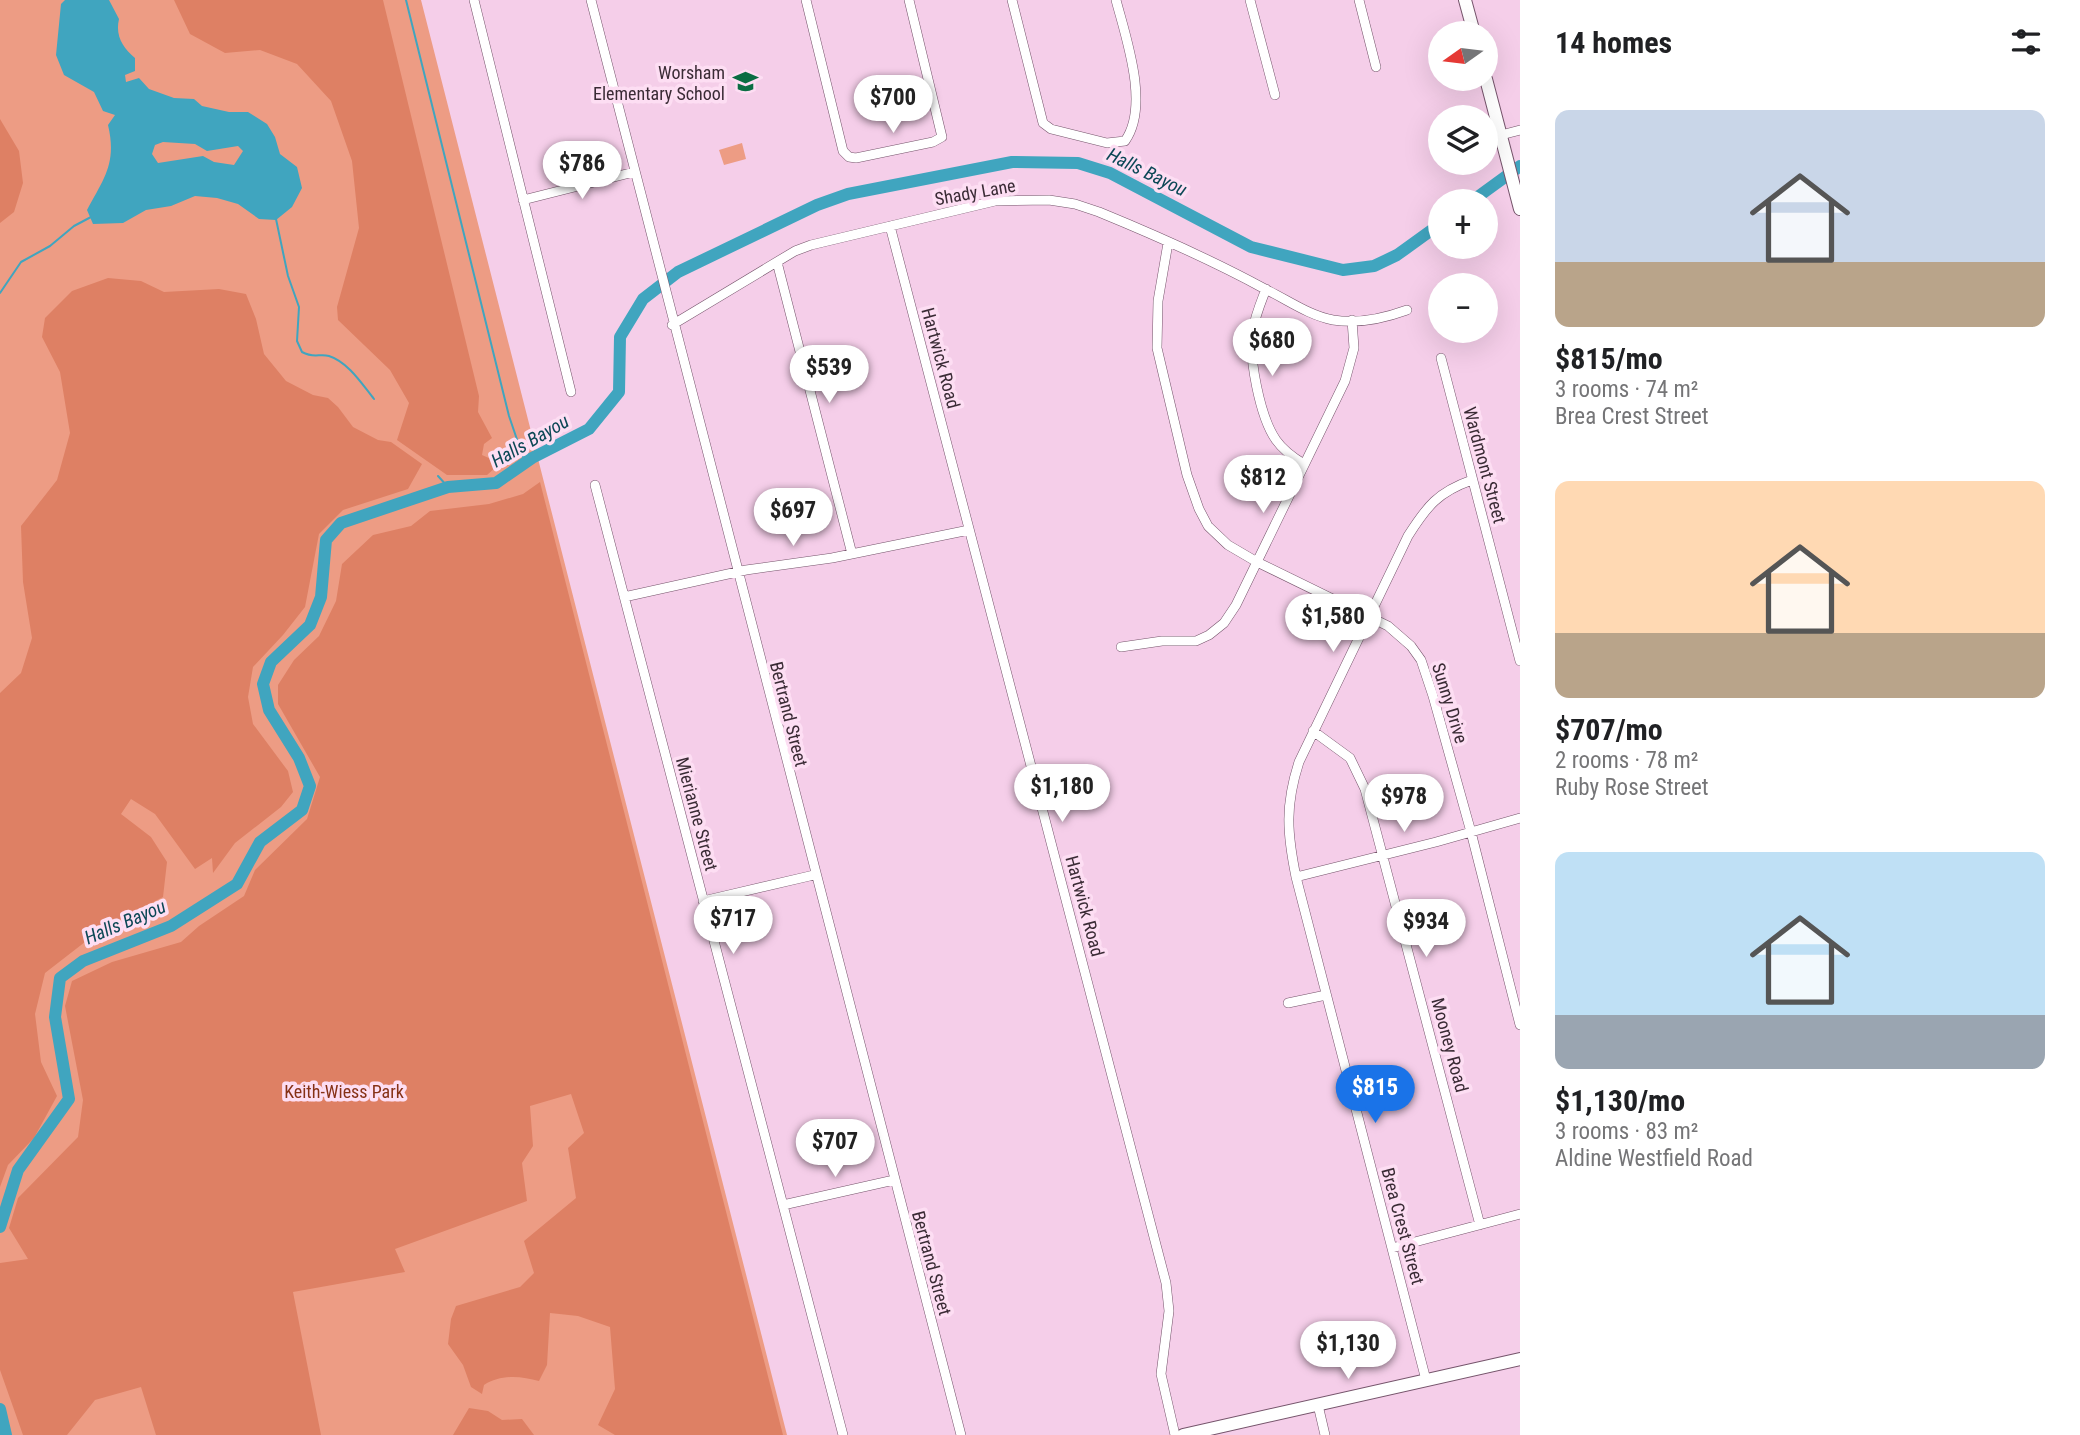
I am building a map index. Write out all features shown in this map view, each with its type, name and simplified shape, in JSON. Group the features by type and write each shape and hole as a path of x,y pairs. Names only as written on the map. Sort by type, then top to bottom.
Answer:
{"main road":[{"path":"1465,0 1471,21"},
{"path":"1489,91 1519,204"},
{"path":"1183,1435 1520,1359"}],"street":[{"path":"474,0 571,392"},
{"name":"Bertrand Street","path":"591,0 655,260 961,1435"},
{"path":"806,0 841,145 845,154 856,159 933,142 942,136 909,0"},
{"path":"1012,0 1043,123 1051,130 1107,143 1125,141 1134,122 1135,82 1116,0"},
{"path":"1250,0 1275,95"},
{"path":"1359,0 1376,67"},
{"path":"1501,135 1520,130"},
{"path":"523,200 634,172"},
{"name":"Shady Lane","path":"671,320 795,251 811,245 984,203 1022,199 1075,204 1100,212 1316,315 1335,320 1352,320 1407,310"},
{"name":"Hartwick Road","path":"890,226 1166,1283 1169,1311 1161,1374 1175,1435"},
{"path":"1168,243 1158,301 1156,338 1160,368 1187,475 1208,526 1228,545 1257,562"},
{"path":"777,262 852,554"},
{"path":"1266,289 1252,332 1252,354 1258,384 1267,423 1275,439 1304,464"},
{"path":"1121,647 1162,641 1196,641 1224,623 1257,562 1351,363 1354,348 1352,320"},
{"name":"Wardmont Street","path":"1441,358 1520,661"},
{"name":"Brea Crest Street","path":"1426,1380 1296,877 1288,837 1289,801 1298,762 1408,536 1423,512 1442,493 1472,480"},
{"name":"Mierianne Street","path":"595,485 843,1435"},
{"path":"624,597 736,573 852,554 970,530"},
{"name":"Sunny Drive","path":"1257,562 1369,616 1399,634 1421,660 1471,832 1520,1024"},
{"name":"Mooney Road","path":"1313,731 1343,752 1355,765 1366,789 1480,1225"},
{"path":"1296,877 1520,818"},
{"path":"704,901 814,875"},
{"path":"1288,1003 1326,995"},
{"path":"783,1205 894,1180"},
{"path":"1392,1248 1520,1214"},
{"path":"1318,1405 1325,1435"}],"green space":[{"name":"Keith-Wiess Park","path":"0,0 421,0 787,1435 0,1435"},
{"path":"174,0 383,0 479,396 478,412 492,438 484,444 482,455 491,459 499,454 503,461 487,475 447,475 397,440 409,403 390,370 338,320 337,307 359,228 352,161 331,101 297,64 260,50 225,53 190,34"},
{"path":"0,119 19,151 23,183 14,212 0,223"},
{"path":"742,143 746,159 724,165 719,150"},
{"path":"108,278 141,281 164,292 219,289 246,294 256,319 264,354 286,381 313,395 328,398 353,427 378,440 391,442 422,464 408,489 343,510 319,534 305,607 253,667 248,697 253,724 288,771 293,792 281,807 235,843 213,873 212,858 195,869 155,814 131,799 121,814 151,837 167,862 163,897 103,928 45,973 35,1014 41,1062 57,1096 34,1138 8,1165 0,1187 0,693 21,673 32,638 23,582 21,526 57,480 70,433 60,372 42,337 45,318 72,291"},
{"path":"540,482 783,1435 615,1435 598,1425 615,1389 610,1327 578,1316 550,1313 547,1365 539,1381 518,1377 497,1379 484,1385 482,1394 471,1387 463,1365 448,1344 451,1319 456,1306 520,1287 534,1273 524,1241 576,1198 568,1148 584,1133 571,1094 530,1106 533,1146 522,1163 527,1201 395,1249 405,1272 293,1292 321,1435 156,1435 141,1387 95,1400 67,1435 23,1435 0,1370 0,1263 28,1259 9,1228 18,1198 78,1137 83,1100 65,1006 72,981 112,962 181,942 199,926 244,896 255,870 307,819 320,777 278,704 278,685 294,660 319,636 336,601 342,564 373,535 411,526 430,511 489,504 523,494"},
{"path":"469,1408 488,1411 502,1420 522,1419 534,1435 453,1435"}],"water":[{"path":"65,0 109,0 119,19 121,41 135,58 135,71 125,75 126,82 139,78 149,89 174,98 194,99 202,106 229,112 248,112 267,124 275,137 280,154 297,167 302,188 292,207 276,220 259,219 238,204 195,196 171,206 146,210 123,223 93,224 87,210 99,189 110,160 108,125 115,115 103,111 94,92 64,75 56,55 61,4","holes":["163,142 195,144 207,151 238,146 243,151 234,165 214,162 203,156 158,163 152,154 155,145"]}],"waterway":[{"path":"406,0 509,416 525,463"},
{"name":"Halls Bayou","path":"0,1227 18,1170 69,1099 55,1017 60,978 83,961 171,926 237,884 260,842 302,810 310,786 299,758 269,710 263,684 271,662 310,625 321,597 326,540 341,523 448,487 496,483 532,458 589,429 619,392 620,337 643,299 678,272 817,205 848,194 1012,162 1078,163 1110,173 1251,247 1343,270 1374,266 1397,255 1428,233"},
{"name":"Halls Bayou","path":"1488,189 1520,166"},
{"path":"0,293 21,262 50,246 74,226 91,217"},
{"path":"276,219 288,276 299,307 297,341 302,352 336,359 354,374 374,399"},
{"path":"438,476 448,487"},
{"name":"Halls Bayou","path":"0,1409 6,1435"}],"place":[{"name":"Worsham Elementary School","path":"745,82"}]}
